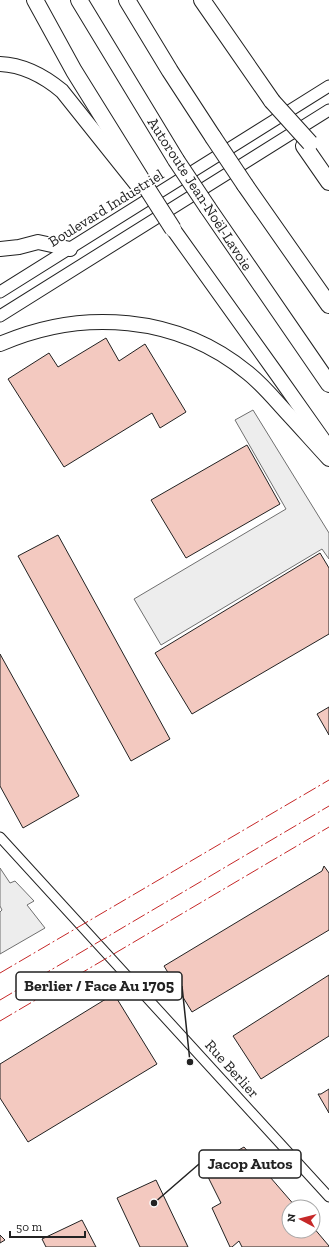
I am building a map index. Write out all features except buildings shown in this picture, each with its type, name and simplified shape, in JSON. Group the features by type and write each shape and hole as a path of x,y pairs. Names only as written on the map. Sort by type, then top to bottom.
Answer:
{"highway":[{"path":"34,0 140,184 173,229"},
{"name":"Autoroute Jean-Noël-Lavoie","path":"79,0 176,160 329,384"},
{"path":"126,0 213,137 329,306"},
{"path":"202,0 272,101 307,144 329,164"},
{"path":"307,144 329,182"}],"main road":[{"path":"0,64 15,66 32,71 48,79 69,98 140,184"},
{"path":"173,229 329,448"},
{"path":"0,249 38,242 70,249"},
{"path":"0,344 38,330 65,324 89,322 131,323 178,334 212,349 248,372 269,392 329,459"}],"street":[{"name":"Boulevard Industriel","path":"0,292 329,86"},
{"path":"0,316 329,110"},
{"name":"Rue Berlier","path":"0,837 329,1197"}],"shaded area":[{"path":"253,410 329,533 329,559 322,549 161,645 134,599 286,509 235,420"},
{"path":"0,868 10,883 15,881 34,901 27,905 45,928 0,954 0,912 2,910 0,906"}],"power":[{"path":"0,973 329,780"},
{"path":"0,1000 329,806"},
{"path":"0,1021 329,827"}],"place":[{"name":"Berlier / Face Au 1705","path":"190,1062"},
{"name":"Jacop Autos","path":"154,1203"}]}
